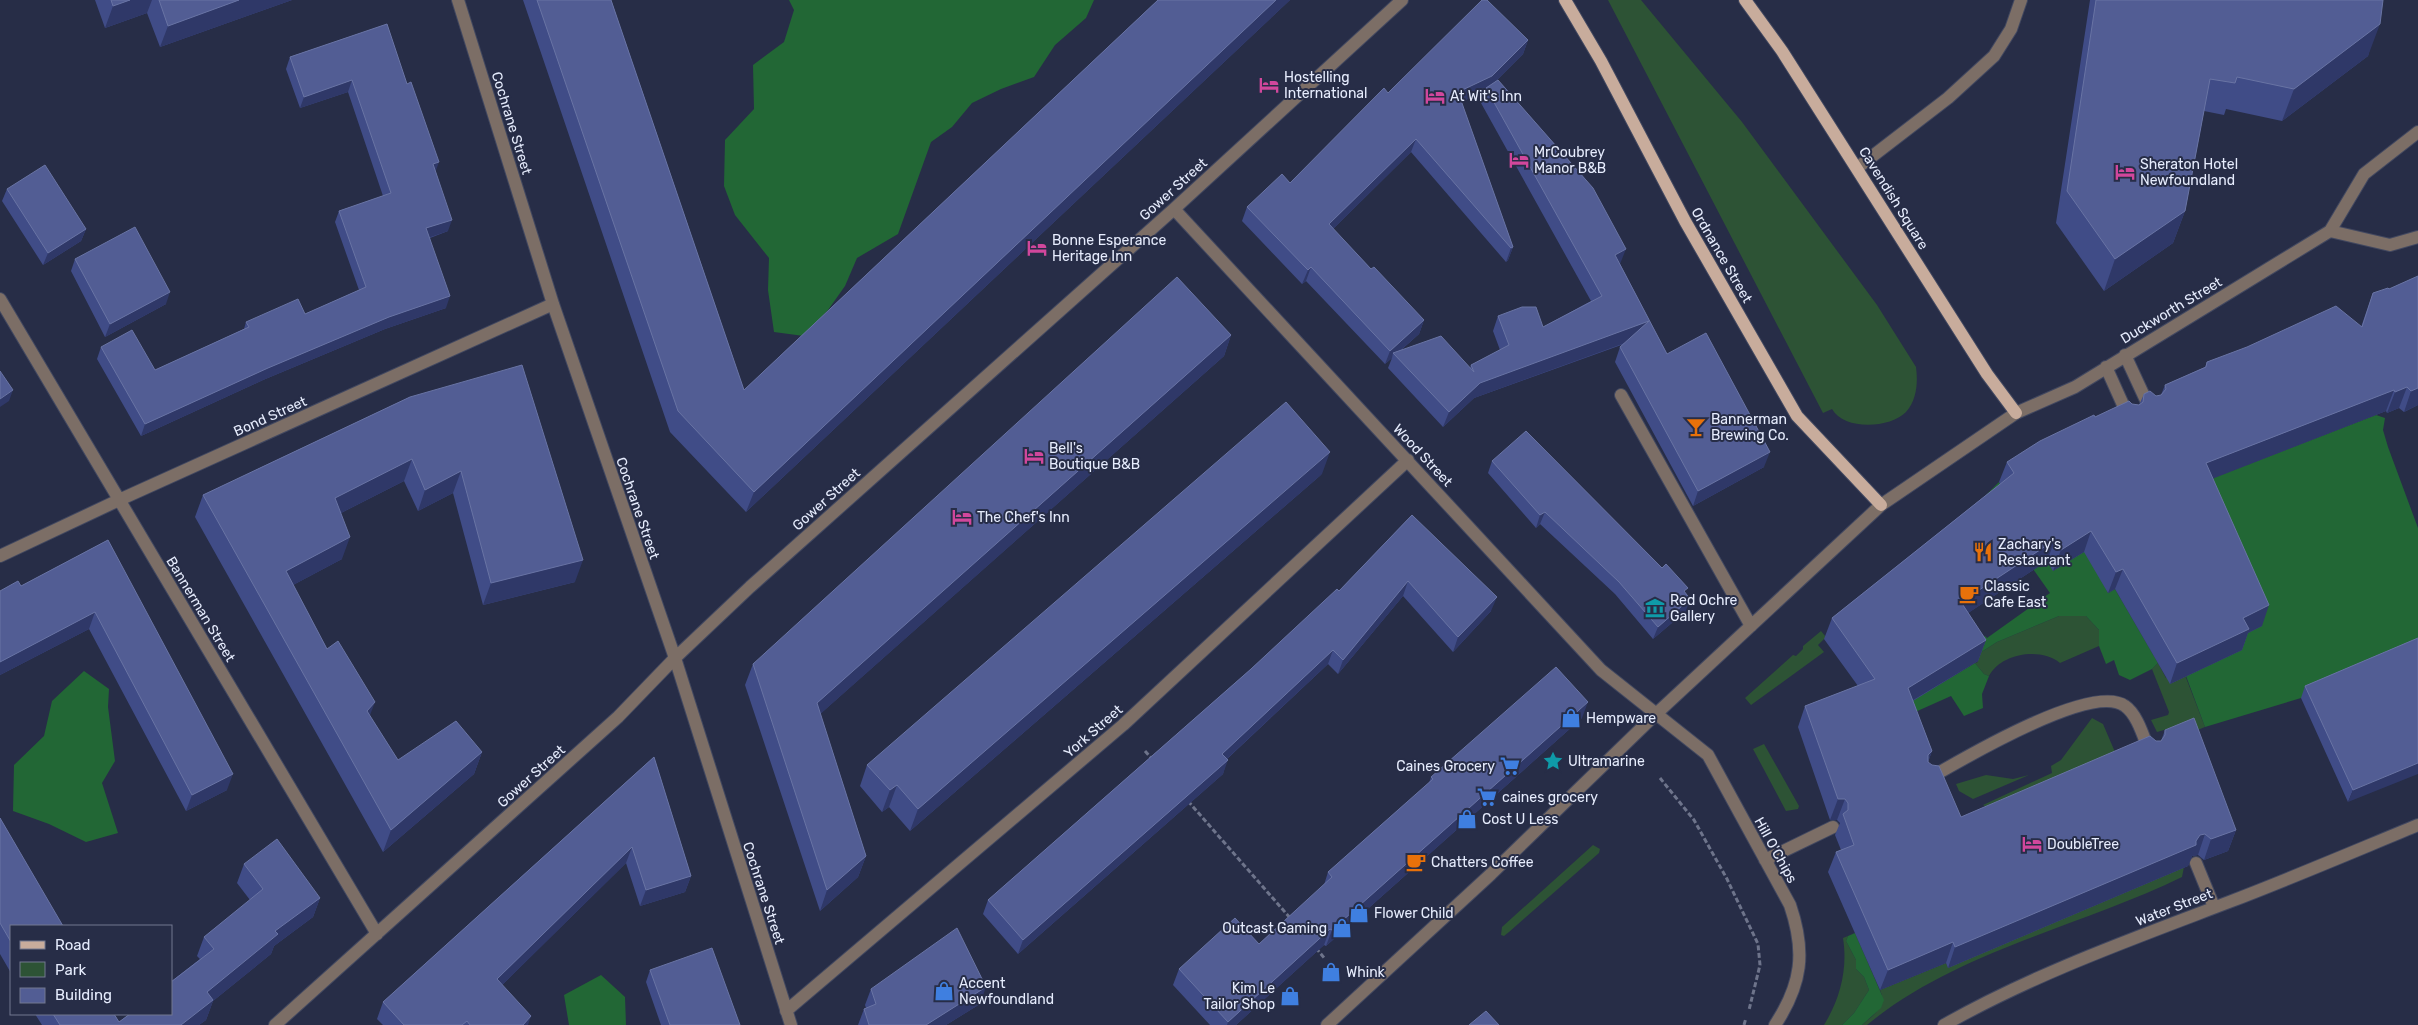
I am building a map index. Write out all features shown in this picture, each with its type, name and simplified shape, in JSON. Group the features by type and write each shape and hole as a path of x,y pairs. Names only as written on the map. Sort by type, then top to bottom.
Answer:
{"main road":[{"name":"Ordnance Street","path":"1565,0 1601,61 1685,221 1797,416 1881,505"},
{"name":"Cavendish Square","path":"1745,0 1782,51 1987,374 2016,413"}],"street":[{"name":"Cochrane Street","path":"458,0 553,304 675,658 791,1025"},
{"name":"Gower Street","path":"275,1025 618,717 675,658 750,586 1174,209 1402,0"},
{"path":"1857,168 1948,98 1994,56 2011,28 2021,0"},
{"path":"2418,132 2364,174 2330,231 2390,245 2418,237"},
{"name":"Wood Street","path":"1174,209 1601,670 1656,714"},
{"name":"Duckworth Street","path":"1327,1025 1484,881 1656,714 1881,505 2016,413 2075,387 2330,231"},
{"name":"Bannerman Street","path":"0,299 377,934"},
{"name":"Bond Street","path":"0,556 119,500 553,304"},
{"path":"2125,355 2150,409"},
{"path":"2106,367 2129,418"},
{"path":"1621,395 1752,626"},
{"name":"York Street","path":"786,1010 1123,725 1408,460"},
{"path":"1928,779 2018,730 2094,701 2108,700 2126,706 2133,716 2150,754"},
{"name":"Hill O'Chips","path":"1656,714 1708,754 1790,905 1798,929 1801,951 1792,993 1786,1008 1774,1025"},
{"name":"Water Street","path":"1944,1025 2031,982 2109,948 2418,825"},
{"path":"1765,860 1833,827"},
{"path":"2196,863 2214,907"}],"path":[{"path":"1146,751 1158,766"},
{"path":"1660,778 1694,820 1727,879 1758,944 1760,965 1755,992 1744,1025"},
{"path":"1184,796 1293,922"},
{"path":"1312,944 1325,959"}],"green space":[{"path":"789,0 1094,0 1086,18 1055,45 1034,77 1001,89 972,103 952,127 931,142 898,234 857,258 845,286 828,310 804,336 774,332 768,290 769,258 735,215 724,186 725,140 754,109 753,65 784,42 794,10"},
{"path":"1608,0 1641,0 1742,122 1877,305 1916,367 1917,385 1915,396 1910,407 1899,417 1879,424 1868,425 1847,421 1838,416 1832,409 1823,413"},
{"path":"2376,415 2385,418 2383,430 2388,447 2418,528 2418,648 2301,698 2205,727 2186,676 2241,650 2236,639 2265,607 2213,478"},
{"path":"1999,482 2022,519 2088,549 2108,593 2115,589 2158,663 2152,669 2130,680 2119,675 2114,660 2106,664 2099,646 2099,630 2086,616 2059,616 1997,642 1975,656 1971,645 1985,636 1987,638 2050,593 1983,498"},
{"path":"2059,616 2086,616 2099,630 2099,646 2060,663 2043,655 2022,655 2002,662 1989,676 1984,674 1975,663 1978,662 1975,656 1997,642"},
{"path":"1821,631 1826,637 1818,645 1824,652 1751,705 1745,698 1793,655 1796,656 1803,649 1803,646"},
{"path":"1975,663 1984,674 1989,676 1982,694 1983,708 1964,716 1951,696 1904,717 1902,668 1937,686"},
{"path":"2158,663 2166,678 2183,670 2205,727 2185,735 2181,725 2157,732 2151,720 2168,715 2169,712 2152,669"},
{"path":"84,671 109,689 108,707 115,761 102,783 118,833 86,842 49,824 13,811 14,765 44,736 52,701"},
{"path":"2092,718 2103,724 2121,766 2002,817 1983,805 2052,773 2051,766 2061,760"},
{"path":"1764,744 1799,806 1798,809 1786,811 1753,749"},
{"path":"1986,775 2013,779 2029,775 1973,799 1959,791 1956,784"},
{"path":"1593,845 1600,849 1599,853 1509,932 1504,936 1501,935 1502,927"},
{"path":"2184,867 2182,877 2143,895 2019,942 1939,978 1902,1000 1867,1025 1862,1025 1881,1006 1882,996 1880,990 1946,963 1948,967"},
{"path":"1855,933 1884,1000 1881,1008 1862,1025 1842,1025 1854,1013 1869,990 1864,977 1856,969 1856,960 1846,941 1848,936"},
{"path":"1848,936 1846,941 1856,960 1856,969 1864,977 1869,990 1854,1013 1842,1025 1824,1025 1830,1015 1841,983 1844,961 1843,938"},
{"path":"601,975 625,997 626,1025 569,1025 564,995"}],"building":[{"path":"111,0 130,0 113,6"},
{"path":"159,0 239,0 168,26"},
{"path":"537,0 611,0 744,390 1158,0 1276,0 754,492 678,411"},
{"path":"1482,0 1487,0 1528,40 1492,76 1458,92 1513,247 1511,248 1416,139 1329,224 1371,269 1374,267 1424,320 1390,351 1311,267 1308,270 1247,207 1282,174 1290,183 1384,88 1388,93"},
{"name":"Sheraton Hotel Newfoundland","path":"2096,0 2383,0 2380,24 2294,89 2237,77 2235,83 2210,79 2185,211 2115,259 2067,191"},
{"path":"387,24 407,84 411,82 439,162 433,164 452,220 426,228 450,296 389,317 268,368 145,424 101,347 132,330 155,370 249,327 246,322 298,299 305,314 366,287 339,211 391,193 352,80 304,97 290,57"},
{"path":"1498,80 1593,188 1626,249 1615,255 1667,354 1706,333 1770,452 1698,491 1620,347 1649,321 1480,383 1449,412 1393,353 1441,336 1474,372 1471,365 1509,345 1498,316 1522,307 1536,307 1543,327 1602,296 1486,88"},
{"path":"45,165 86,229 48,253 7,189"},
{"path":"135,227 170,292 110,324 75,259"},
{"path":"2418,276 2418,388 2411,391 2407,387 2395,392 2394,390 2206,463 2269,605 2243,618 2249,629 2177,663 2123,569 2116,572 2091,531 2061,550 2055,540 1961,602 1986,640 1908,688 1932,751 1928,755 1928,762 1939,766 1961,817 2150,736 2156,741 2161,741 2165,735 2165,730 2194,718 2236,830 2211,839 2205,834 2200,835 2196,845 1955,947 1953,942 1888,970 1836,852 1854,845 1843,814 1848,810 1848,803 1845,799 1838,799 1805,706 1875,679 1832,618 2014,473 2007,462 2040,441 2094,415 2095,417 2129,401 2132,404 2139,405 2143,402 2144,394 2150,391 2156,396 2161,395 2166,389 2165,385 2206,367 2207,362 2247,347 2336,306 2362,327 2373,293 2389,289"},
{"path":"1177,277 1231,335 817,703 866,856 827,890 753,664"},
{"path":"522,365 583,560 491,583 461,471 425,490 412,459 335,498 350,537 286,571 327,649 338,641 375,702 367,711 398,760 456,721 482,752 391,830 203,495 410,397"},
{"path":"0,371 13,390 0,399"},
{"path":"1286,402 1330,452 918,809 897,785 890,790 867,765"},
{"path":"1526,431 1662,568 1666,564 1688,588 1684,591 1690,599 1658,627 1619,582 1545,512 1540,515 1492,461"},
{"path":"1412,515 1497,597 1458,637 1408,581 1343,660 1333,650 1222,754 1228,760 1023,940 988,900 1251,669 1337,589 1339,591"},
{"path":"108,540 233,774 192,795 95,612 0,662 0,591 18,581 21,586"},
{"path":"2418,638 2418,763 2353,790 2305,686"},
{"path":"1556,667 1588,702 1332,930 1330,929 1228,1022 1179,969 1235,918 1259,944 1332,877 1328,872 1433,779 1431,777"},
{"path":"654,757 691,876 646,890 632,847 497,979 531,1016 523,1025 470,1025 467,1021 462,1025 404,1025 383,1002"},
{"path":"0,818 62,925 10,925 10,940 0,923"},
{"path":"277,839 320,898 275,931 278,934 207,992 213,1000 181,1025 60,1025 54,1015 115,1015 119,1022 129,1015 172,1015 172,981 214,949 204,937 263,889 244,864"},
{"path":"957,928 986,987 926,1025 869,1025 864,1009 876,1004 871,989"},
{"path":"712,948 740,1025 670,1025 650,970"},
{"path":"1486,1011 1499,1025 1469,1025"}],"place":[{"name":"Hostelling International","path":"1269,85"},
{"name":"At Wit's Inn","path":"1435,96"},
{"name":"MrCoubrey Manor B&B","path":"1519,160"},
{"name":"Sheraton Hotel Newfoundland","path":"2125,172"},
{"name":"Bonne Esperance Heritage Inn","path":"1037,248"},
{"name":"Bannerman Brewing Co.","path":"1696,427"},
{"name":"Bell's Boutique B&B","path":"1034,456"},
{"name":"The Chef's Inn","path":"962,517"},
{"name":"Zachary's Restaurant","path":"1983,552"},
{"name":"Classic Cafe East","path":"1969,594"},
{"name":"Red Ochre Gallery","path":"1655,608"},
{"name":"Hempware","path":"1571,718"},
{"name":"Ultramarine","path":"1553,761"},
{"name":"Caines Grocery","path":"1510,766"},
{"name":"caines grocery","path":"1487,797"},
{"name":"Cost U Less","path":"1467,819"},
{"name":"DoubleTree","path":"2032,844"},
{"name":"Chatters Coffee","path":"1416,862"},
{"name":"Flower Child","path":"1359,913"},
{"name":"Outcast Gaming","path":"1342,928"},
{"name":"Whink","path":"1331,972"},
{"name":"Accent Newfoundland","path":"944,991"},
{"name":"Kim Le Tailor Shop","path":"1290,996"}]}
